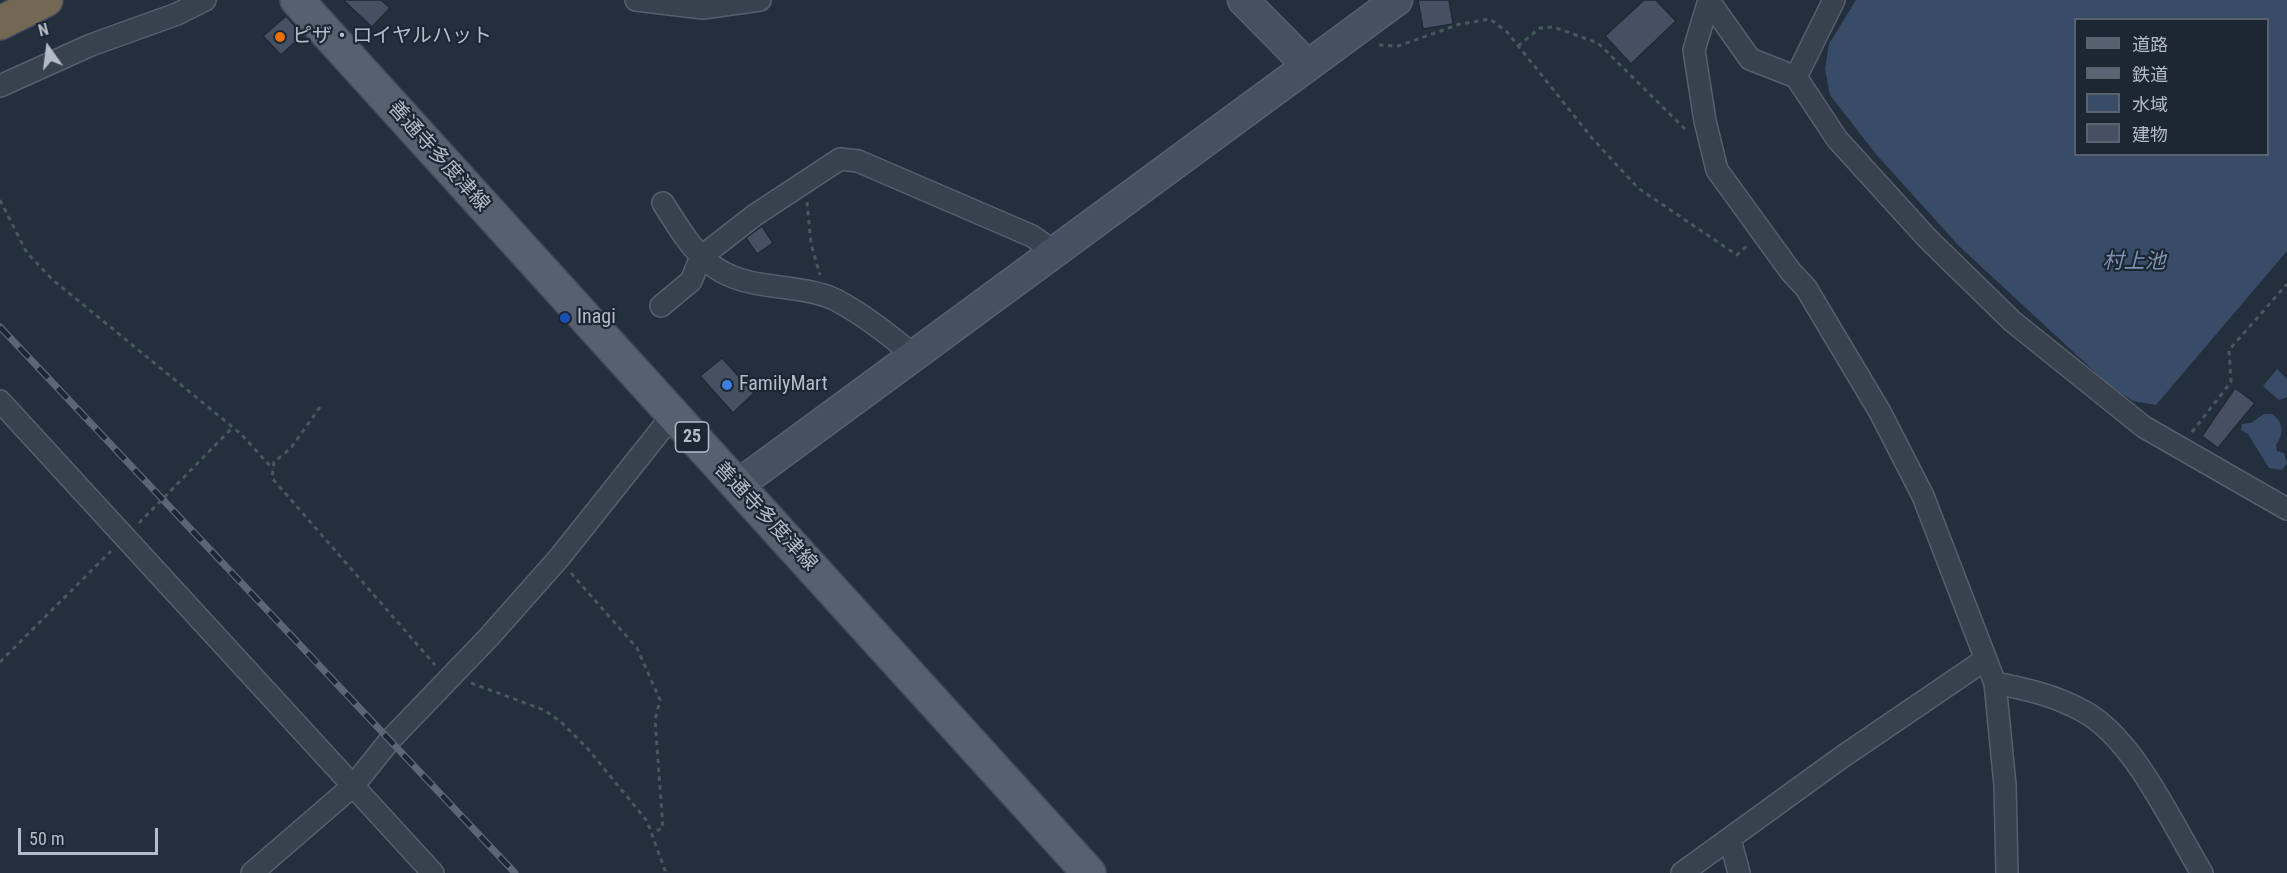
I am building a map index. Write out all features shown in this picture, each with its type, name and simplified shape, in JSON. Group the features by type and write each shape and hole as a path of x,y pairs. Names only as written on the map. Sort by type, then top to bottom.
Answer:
{"highway":[{"path":"0,23 46,0"}],"main road":[{"name":"善通寺多度津線","path":"297,0 1089,873"}],"street":[{"path":"0,86 91,45 177,14 205,0"},
{"path":"636,0 703,8 760,0"},
{"path":"1243,0 1307,65"},
{"path":"738,485 1397,0"},
{"path":"1709,0 1750,58 1796,77 1837,138 1928,239 2012,321 2144,427 2287,509"},
{"path":"1709,0 1694,50 1705,121 1717,170 1806,288 1880,412 1923,496 1995,683 2006,785 2007,873"},
{"path":"1796,77 1834,0"},
{"path":"661,306 676,297 692,281 701,257 755,215 840,159 858,161 1032,236 1054,252"},
{"path":"663,203 701,257 716,271 738,280 796,289 831,298 883,330 914,356"},
{"path":"0,401 433,873"},
{"path":"252,873 354,785 390,740 452,676 559,558 664,426 674,418"},
{"path":"1682,873 1842,757 1986,659"},
{"path":"1995,683 2040,692 2084,711 2111,733 2142,771 2202,873"},
{"path":"1730,839 1739,873"}],"path":[{"path":"1349,35 1365,44 1398,46 1460,24 1490,19 1507,32 1592,138 1638,188 1737,255 1763,232"},
{"path":"1518,46 1540,28 1553,27 1598,43 1715,159"},
{"path":"805,182 811,244 831,298"},
{"path":"0,200 27,253 53,280 233,428 273,470"},
{"path":"2180,447 2231,382 2229,350 2287,284"},
{"path":"320,407 291,448 274,462 272,478 452,676 544,710 560,721 596,758 648,821 666,873"},
{"path":"0,662 233,428"},
{"path":"559,558 637,648 660,700 656,730 663,828 653,832"}],"water":[{"name":"村上池","path":"1856,0 2287,0 2287,251 2156,405 2133,401 2108,384 1959,246 1875,153 1830,95 1825,69 1829,44"},
{"path":"2277,369 2287,379 2287,397 2279,400 2263,386"},
{"path":"2264,414 2272,414 2281,424 2280,437 2276,445 2277,451 2284,453 2287,463 2282,470 2269,468 2248,434 2241,430 2242,424 2251,423"}],"building":[{"path":"343,0 381,0 390,8 372,27"},
{"path":"1418,0 1449,0 1453,24 1423,29"},
{"path":"1644,0 1656,0 1676,21 1631,64 1605,36"},
{"path":"286,16 303,35 281,55 263,36"},
{"path":"762,226 773,243 757,254 746,238"},
{"name":"FamilyMart","path":"722,358 754,393 733,413 700,376"},
{"path":"2235,388 2255,403 2218,448 2202,436"}],"railway":[{"path":"0,327 515,873"}],"place":[{"name":"ピザ・ロイヤルハット","path":"280,37"},
{"name":"Inagi","path":"565,318"},
{"name":"FamilyMart","path":"727,385"}]}
